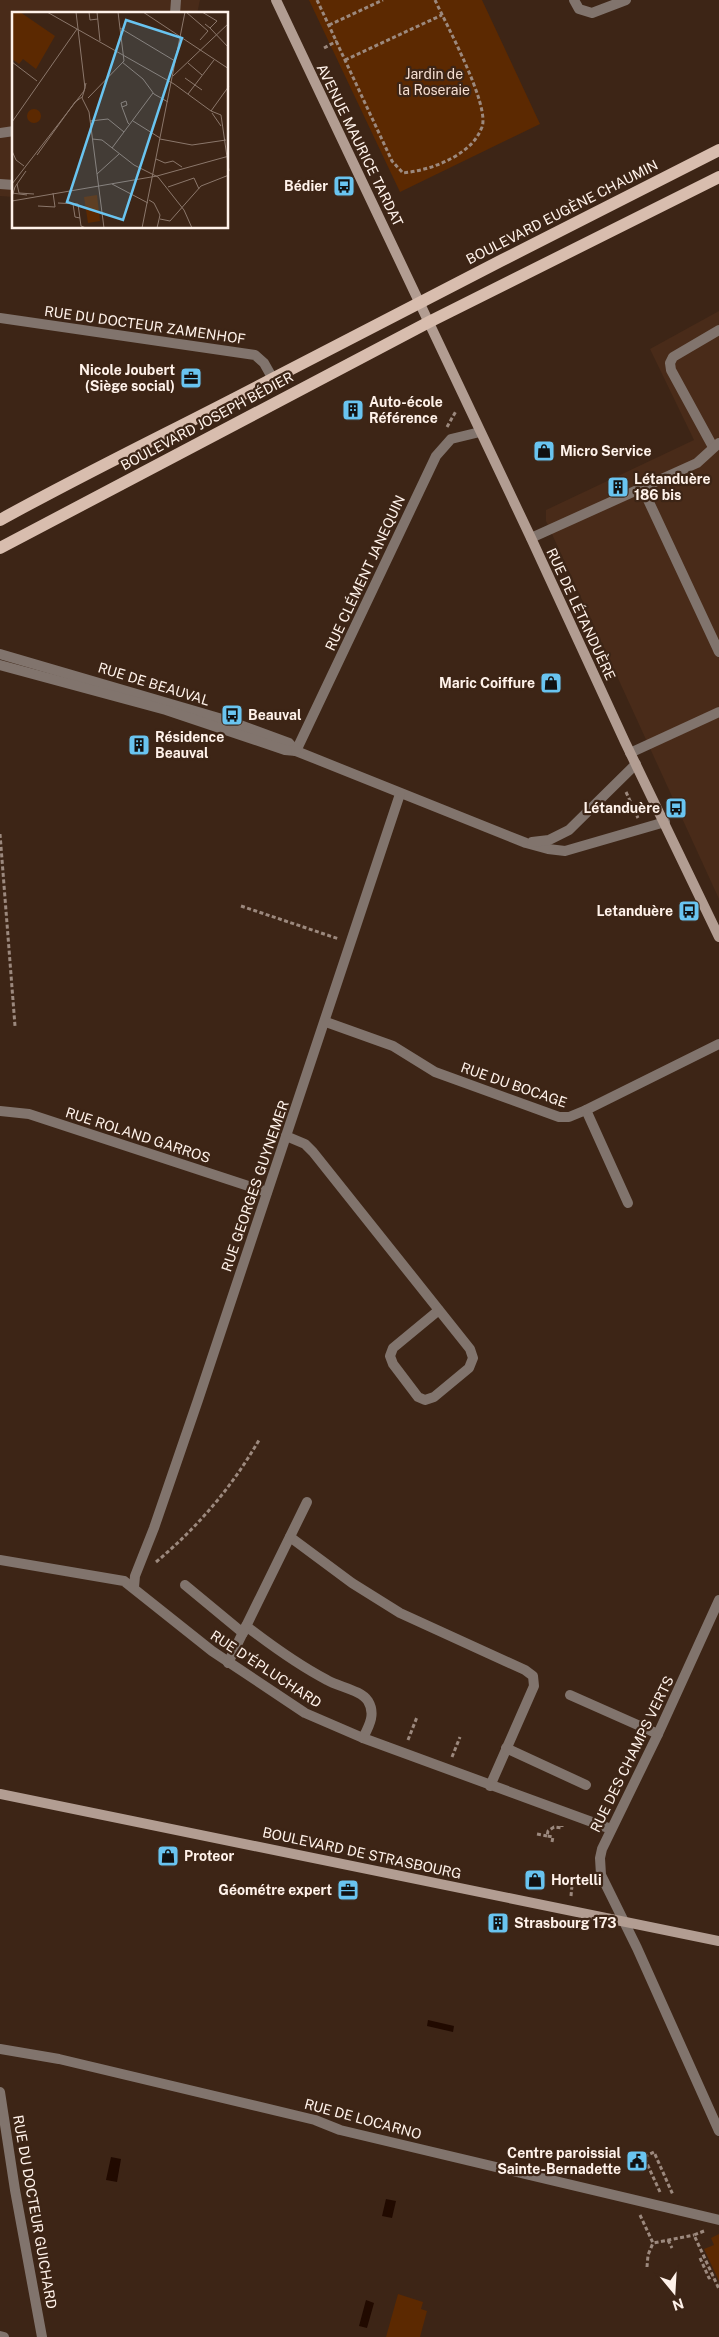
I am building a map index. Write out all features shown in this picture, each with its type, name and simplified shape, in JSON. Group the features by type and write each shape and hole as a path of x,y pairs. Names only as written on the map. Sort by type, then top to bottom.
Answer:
{"main road":[{"name":"BOULEVARD EUGÈNE CHAUMIN","path":"420,302 719,150"},
{"path":"429,322 719,177"},
{"name":"BOULEVARD JOSEPH BÉDIER","path":"0,520 96,468 420,302"},
{"name":"BOULEVARD JOSEPH BÉDIER","path":"0,548 429,322"}],"street":[{"name":"AVENUE MAURICE TARDAT","path":"276,0 420,302"},
{"path":"574,0 579,9 592,13 626,0"},
{"name":"RUE DE LÉTANDUÈRE","path":"420,302 630,752 719,937"},
{"name":"RUE DU DOCTEUR ZAMENHOF","path":"0,318 255,355 264,363 273,379"},
{"path":"531,538 697,463 716,445 671,370 670,363 673,357 719,330"},
{"name":"RUE CLÉMENT JANEQUIN","path":"296,751 436,456 451,439 480,432"},
{"path":"642,487 719,652"},
{"name":"RUE DE BEAUVAL","path":"0,654 169,702 237,724 288,743 296,751"},
{"name":"RUE DE BEAUVAL","path":"0,665 166,710 285,750 296,751 400,794 526,843 548,849 565,851 665,822"},
{"path":"630,752 719,712"},
{"path":"526,843 549,840 569,830 636,764"},
{"name":"RUE GEORGES GUYNEMER","path":"134,1587 135,1576 161,1510 326,1022 400,794"},
{"name":"RUE DU BOCAGE","path":"326,1022 393,1046 435,1072 559,1117 569,1118 719,1044"},
{"name":"RUE ROLAND GARROS","path":"0,1110 29,1114 267,1192"},
{"path":"586,1110 628,1203"},
{"path":"286,1136 310,1148 439,1310 470,1349 473,1358 469,1368 434,1397 425,1400 418,1396 393,1364 390,1356 393,1348 439,1310"},
{"path":"228,1663 307,1502"},
{"path":"290,1537 352,1583 400,1613 530,1672 533,1676 534,1686 490,1786"},
{"name":"RUE D'ÉPLUCHARD","path":"0,1560 124,1581 228,1663 306,1713 363,1738 611,1830"},
{"path":"185,1585 244,1630 328,1681 364,1696 369,1702 372,1714 363,1738"},
{"name":"RUE DES CHAMPS VERTS","path":"719,1600 658,1734 602,1850 600,1867 601,1875 719,2131"},
{"path":"570,1695 658,1734"},
{"path":"506,1748 586,1785"},
{"name":"BOULEVARD DE STRASBOURG","path":"0,1794 719,1941"},
{"name":"RUE DE LOCARNO","path":"0,2049 59,2060 315,2120 340,2130 719,2220"},
{"name":"RUE DU DOCTEUR GUICHARD","path":"0,2092 15,2190 42,2337"},
{"path":"0,2336 4,2337"}],"path":[{"path":"318,0 392,161 403,173 446,161 472,146 482,126 480,100 435,0"},
{"path":"329,26 383,0"},
{"path":"345,60 442,15"},
{"path":"324,48 337,42"},
{"path":"625,791 638,818"},
{"path":"0,834 15,1026"},
{"path":"241,906 340,939"},
{"path":"152,1566 199,1522 242,1470 259,1440"},
{"path":"408,1741 418,1717"},
{"path":"452,1758 460,1738"},
{"path":"547,1836 548,1831 554,1826 562,1828 562,1826"},
{"path":"538,1834 553,1837 552,1842"},
{"path":"571,1896 572,1885"},
{"path":"660,2192 644,2156 654,2152 673,2195"},
{"path":"639,2213 654,2242"},
{"path":"654,2242 694,2235 709,2229"},
{"path":"694,2235 719,2289"},
{"path":"668,2240 672,2248"},
{"path":"647,2267 648,2255 654,2242"},
{"path":"700,2258 709,2278 713,2276"}],"shaded area":[{"path":"0,0 200,0 197,12 12,12 12,197 0,196"},
{"path":"719,311 719,899 546,521 546,510 694,440 650,349"},
{"path":"428,2020 454,2026 453,2032 427,2026"},
{"path":"111,2157 121,2159 117,2182 106,2180"},
{"path":"386,2199 396,2201 392,2218 382,2216"},
{"path":"366,2300 374,2303 367,2328 359,2326"}],"green space":[{"name":"Jardin de la Roseraie","path":"309,0 482,0 540,124 400,192"},
{"path":"719,2234 719,2281 704,2249 714,2245 711,2238"},
{"path":"398,2294 423,2302 421,2309 427,2311 420,2337 386,2337"}],"place":[{"name":"Bédier","path":"344,186"},
{"name":"Nicole Joubert (Siège social)","path":"191,378"},
{"name":"Auto-école Référence","path":"353,410"},
{"name":"Micro Service","path":"544,451"},
{"name":"Létanduère 186 bis","path":"618,487"},
{"name":"Maric Coiffure","path":"551,683"},
{"name":"Beauval","path":"232,715"},
{"name":"Résidence Beauval","path":"139,745"},
{"name":"Létanduère","path":"676,808"},
{"name":"Letanduère","path":"689,911"},
{"name":"Proteor","path":"168,1856"},
{"name":"Hortelli","path":"535,1880"},
{"name":"Géométre expert","path":"348,1890"},
{"name":"Strasbourg 173","path":"498,1923"},
{"name":"Centre paroissial Sainte-Bernadette","path":"637,2161"}]}
